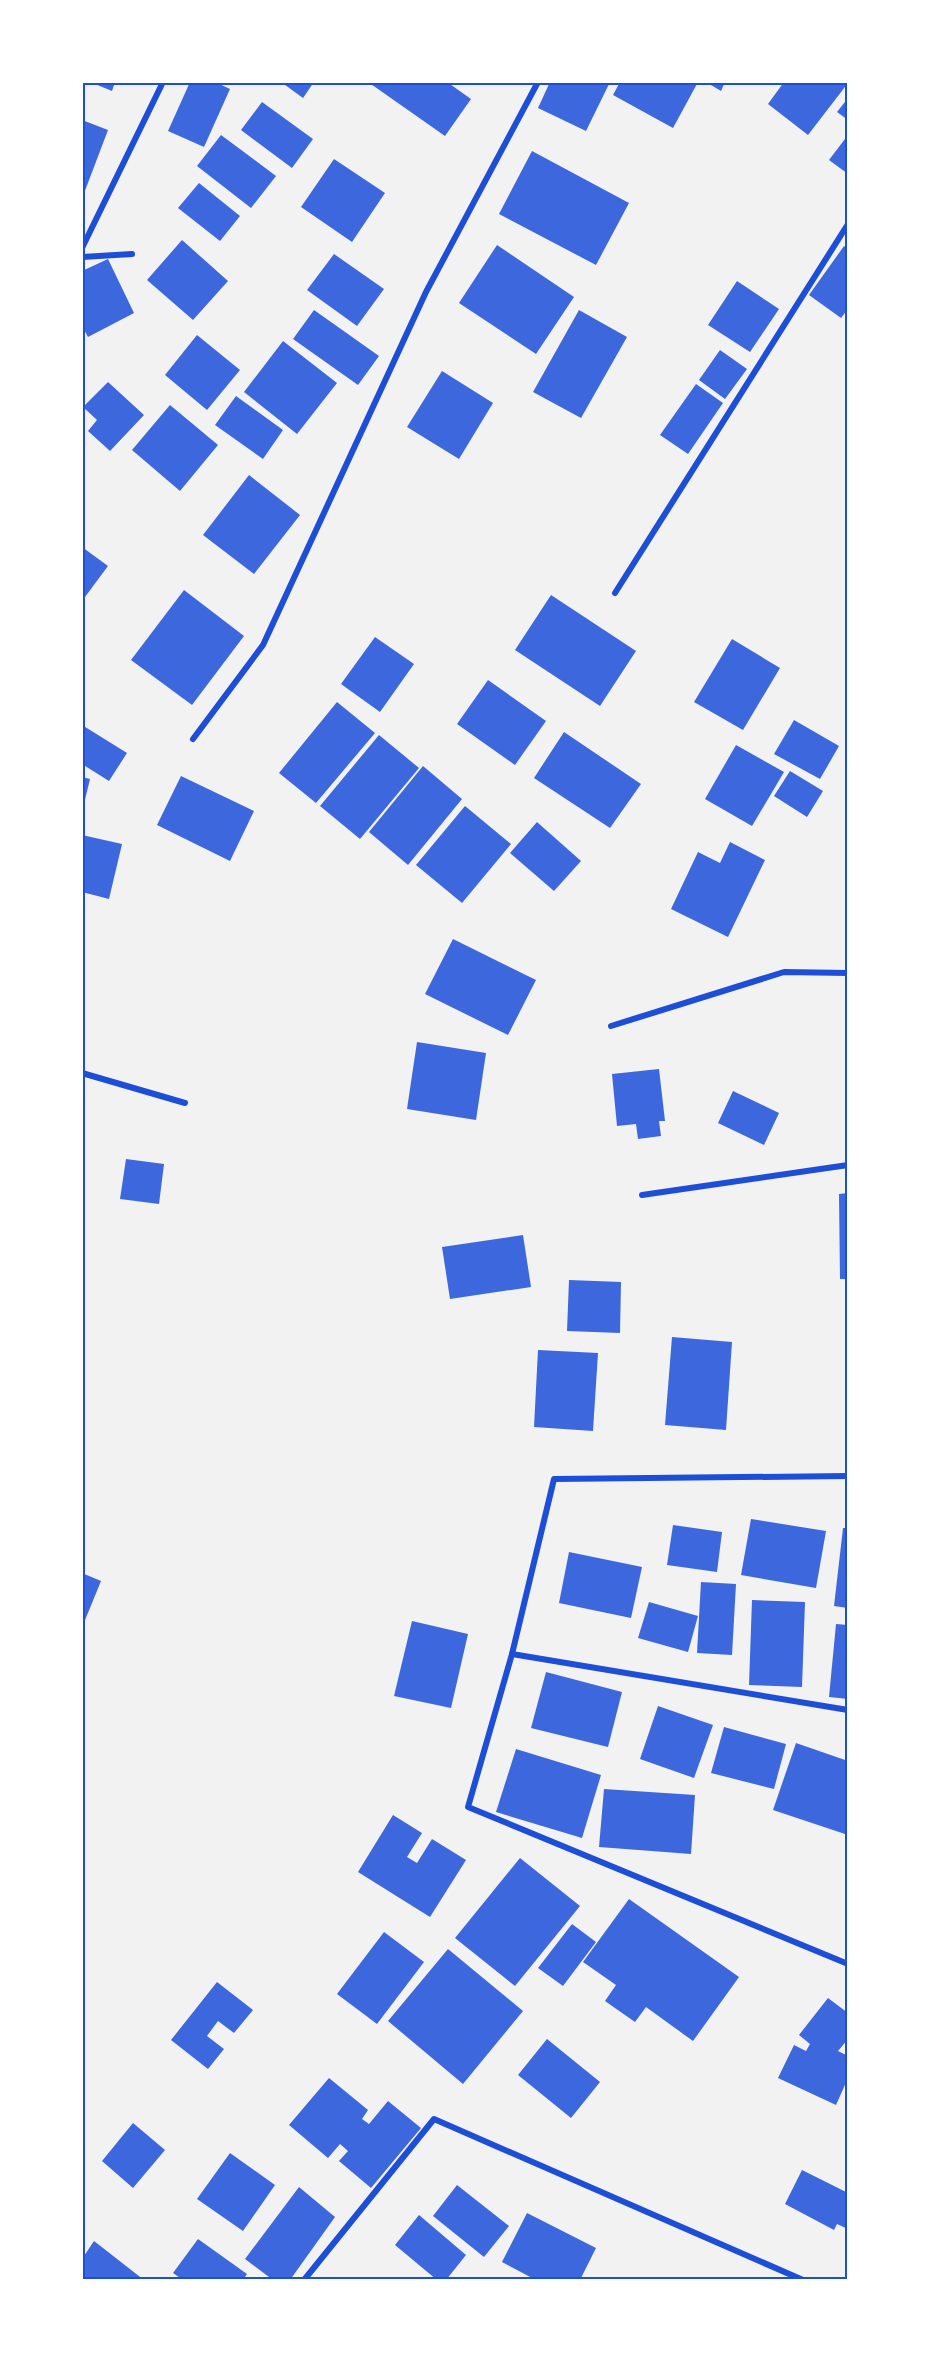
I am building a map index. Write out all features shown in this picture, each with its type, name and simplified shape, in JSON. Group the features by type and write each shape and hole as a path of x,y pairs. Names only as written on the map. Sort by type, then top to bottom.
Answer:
{"street":[{"path":"82,248 163,82"},
{"path":"193,739 263,645 426,292 538,82"},
{"path":"615,593 848,224"},
{"path":"82,257 132,254"},
{"path":"611,1026 784,972 848,973"},
{"path":"82,1073 185,1103"},
{"path":"642,1195 848,1165"},
{"path":"848,1476 554,1479 513,1654 468,1807 848,1964"},
{"path":"513,1654 848,1710"},
{"path":"304,2280 434,2119 803,2280"}],"building":[{"path":"90,82 115,82 112,91"},
{"path":"190,82 215,82 230,89 204,147 168,131"},
{"path":"281,82 314,82 303,98"},
{"path":"368,82 447,82 471,99 445,136"},
{"path":"550,82 610,82 586,131 538,108"},
{"path":"620,82 698,82 673,128 613,95"},
{"path":"706,82 725,82 721,91"},
{"path":"784,82 848,83 808,135 768,104"},
{"path":"848,98 848,120 837,112"},
{"path":"262,102 313,139 292,168 241,130"},
{"path":"82,120 108,130 83,196 82,196"},
{"path":"221,135 276,176 251,208 197,166"},
{"path":"848,135 848,174 829,160"},
{"path":"532,151 629,203 596,265 499,214"},
{"path":"334,159 385,193 352,242 301,207"},
{"path":"199,183 240,216 220,241 178,208"},
{"path":"182,240 228,281 193,320 147,280"},
{"path":"497,245 574,297 536,354 459,303"},
{"path":"844,246 848,249 848,309 841,318 809,295"},
{"path":"334,254 384,289 357,326 307,290"},
{"path":"108,259 134,313 88,337 82,326 82,271"},
{"path":"737,281 779,309 750,352 708,325"},
{"path":"314,310 379,356 358,385 293,339"},
{"path":"579,310 627,337 581,418 533,392"},
{"path":"197,335 240,370 207,410 165,375"},
{"path":"283,341 337,383 297,434 244,392"},
{"path":"720,350 747,369 725,399 699,380"},
{"path":"442,371 493,403 459,459 407,427"},
{"path":"108,382 144,415 110,451 88,431 97,420 83,407"},
{"path":"696,384 723,403 688,454 660,435"},
{"path":"236,396 283,430 263,459 215,425"},
{"path":"170,405 218,445 180,491 132,450"},
{"path":"249,475 300,515 254,574 203,535"},
{"path":"82,547 108,566 82,601"},
{"path":"184,590 244,636 192,705 131,660"},
{"path":"551,595 636,651 600,706 515,650"},
{"path":"375,637 414,664 380,712 341,684"},
{"path":"732,639 780,668 743,730 694,702"},
{"path":"488,680 546,721 515,765 457,724"},
{"path":"337,702 375,733 316,803 279,773"},
{"path":"794,720 839,746 820,779 774,754"},
{"path":"82,725 127,753 109,781 82,764"},
{"path":"564,732 641,784 610,828 534,778"},
{"path":"379,735 419,768 360,839 320,806"},
{"path":"736,745 784,772 752,826 705,799"},
{"path":"423,766 462,799 408,865 369,832"},
{"path":"790,771 823,791 807,817 774,796"},
{"path":"181,776 254,811 230,861 157,825"},
{"path":"82,777 90,779 83,808 82,808"},
{"path":"465,806 511,844 462,903 416,865"},
{"path":"537,822 581,861 554,891 510,853"},
{"path":"82,835 122,844 109,899 82,892"},
{"path":"730,842 765,860 728,937 671,909 698,852 720,863"},
{"path":"453,939 536,980 508,1035 425,994"},
{"path":"417,1042 486,1053 476,1120 407,1109"},
{"path":"659,1069 665,1121 659,1121 661,1136 638,1139 636,1124 617,1126 612,1074"},
{"path":"733,1091 779,1113 764,1145 718,1123"},
{"path":"126,1159 164,1164 159,1204 120,1199"},
{"path":"848,1193 848,1279 840,1279 839,1194"},
{"path":"523,1235 531,1287 450,1299 442,1247"},
{"path":"569,1280 621,1282 620,1333 567,1331"},
{"path":"672,1337 732,1342 726,1430 665,1425"},
{"path":"538,1350 598,1353 593,1431 534,1427"},
{"path":"751,1519 826,1531 816,1588 741,1575"},
{"path":"673,1525 722,1532 717,1572 667,1565"},
{"path":"843,1528 848,1528 848,1608 834,1606"},
{"path":"569,1552 642,1567 631,1618 559,1603"},
{"path":"82,1573 101,1581 83,1625 82,1625"},
{"path":"701,1582 736,1584 732,1655 697,1653"},
{"path":"752,1600 805,1602 802,1687 749,1685"},
{"path":"649,1602 698,1616 688,1652 638,1638"},
{"path":"412,1621 468,1634 451,1708 394,1696"},
{"path":"836,1624 848,1625 848,1699 829,1697"},
{"path":"546,1672 622,1692 608,1747 531,1728"},
{"path":"658,1706 713,1725 694,1778 640,1759"},
{"path":"724,1727 786,1744 774,1789 711,1773"},
{"path":"796,1743 848,1761 848,1835 773,1810"},
{"path":"516,1749 601,1775 582,1838 496,1812"},
{"path":"604,1789 695,1795 691,1854 599,1847"},
{"path":"393,1815 422,1833 407,1857 417,1863 432,1839 466,1860 430,1917 358,1872"},
{"path":"520,1858 580,1906 515,1986 455,1938"},
{"path":"629,1899 739,1977 693,2041 646,2007 635,2022 605,2001 616,1985 583,1962"},
{"path":"572,1924 596,1942 563,1986 538,1968"},
{"path":"384,1932 424,1962 377,2024 337,1994"},
{"path":"448,1949 523,2011 463,2084 388,2021"},
{"path":"217,1982 253,2010 234,2033 218,2021 207,2036 224,2049 208,2069 171,2040"},
{"path":"828,1998 848,2013 848,2039 838,2051 848,2056 848,2078 836,2105 778,2078 794,2045 806,2051 810,2044 799,2035"},
{"path":"547,2039 600,2082 571,2118 518,2075"},
{"path":"329,2078 368,2110 362,2119 369,2124 388,2101 421,2128 371,2188 339,2161 348,2151 340,2144 328,2158 289,2125"},
{"path":"133,2123 165,2150 133,2188 102,2161"},
{"path":"230,2153 275,2185 243,2231 197,2199"},
{"path":"802,2170 848,2193 848,2229 837,2224 834,2230 785,2204"},
{"path":"457,2185 509,2226 484,2257 433,2216"},
{"path":"299,2187 335,2217 290,2280 273,2280 245,2259"},
{"path":"527,2213 596,2248 580,2280 536,2280 502,2262"},
{"path":"419,2215 466,2255 446,2280 437,2280 395,2245"},
{"path":"198,2239 247,2274 243,2280 183,2280 173,2273"},
{"path":"94,2241 144,2280 82,2280 82,2259"}]}
